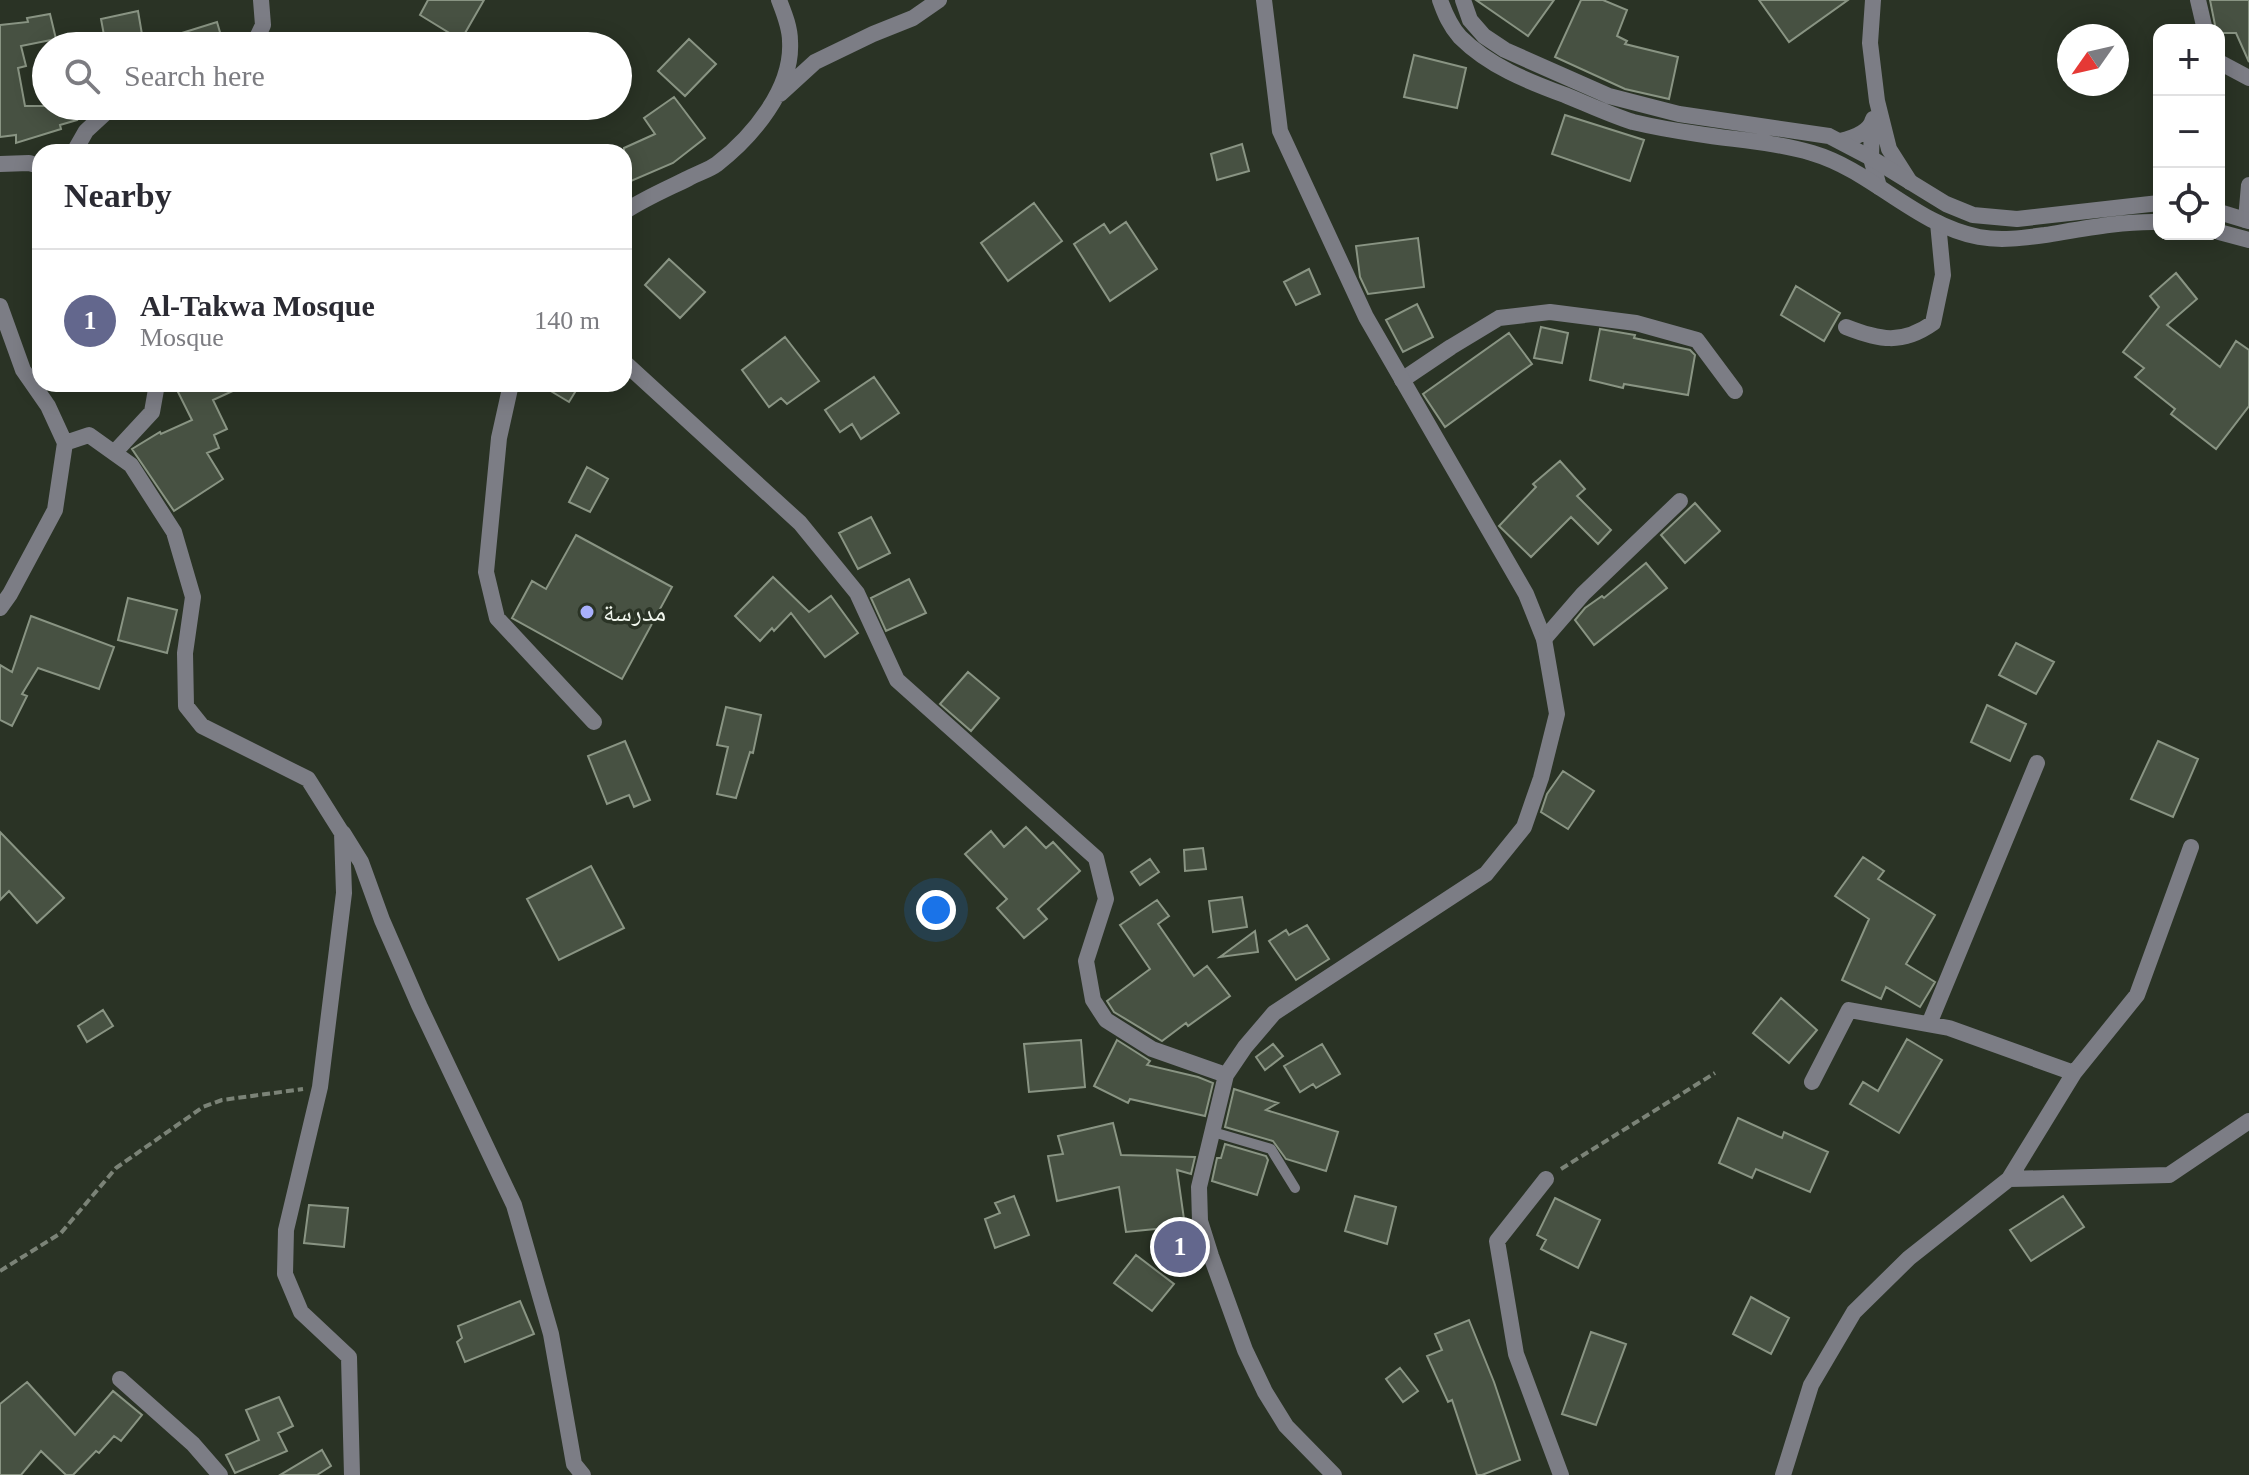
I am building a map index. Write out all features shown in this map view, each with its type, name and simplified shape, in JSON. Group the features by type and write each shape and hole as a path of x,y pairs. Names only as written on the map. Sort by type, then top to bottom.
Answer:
{"street":[{"path":"260,32 263,25 261,0"},
{"path":"776,98 786,71 791,42 779,0"},
{"path":"632,207 715,166 739,144 776,98 815,62 913,18 939,0"},
{"path":"1264,0 1280,131 1366,317 1526,594 1544,639 1557,714 1541,778 1524,827 1486,874 1274,1013 1226,1075 1199,1187 1200,1221 1245,1350 1265,1392 1286,1426 1334,1475"},
{"path":"1440,0 1446,18 1458,35 1502,69 1631,121 1813,153 1845,167 1917,213 1949,229 1981,237 2012,239 2137,221 2153,222"},
{"path":"1463,0 1470,20 1484,36 1505,50 1609,96 1679,114 1829,136 1946,204 1973,215 2017,219 2153,204"},
{"path":"1845,167 1871,158 1879,145 1870,43 1873,0"},
{"path":"2198,0 2204,24"},
{"path":"2225,65 2249,78"},
{"path":"79,144 98,120"},
{"path":"1840,141 1878,127"},
{"path":"1878,127 1911,183"},
{"path":"1871,158 1879,187"},
{"path":"0,164 32,164"},
{"path":"2225,214 2247,221 2249,185"},
{"path":"1846,327 1872,337 1894,338 1919,333 1933,323 1943,275 1938,223"},
{"path":"2225,234 2249,240"},
{"path":"0,306 23,370 32,383"},
{"path":"1402,380 1499,318 1550,312 1636,323 1697,340 1735,391"},
{"path":"632,369 800,523 857,593 897,680 1096,858 1106,899 1086,961 1093,1000 1106,1020 1152,1049 1226,1075"},
{"path":"0,608 55,510 65,443 38,392"},
{"path":"114,453 152,412 156,392"},
{"path":"509,392 499,438 486,572 497,618 594,722"},
{"path":"65,443 89,435 131,465 174,532 193,597 185,653 186,706 202,726 308,779 361,862 419,1005 514,1205 551,1334 574,1464 583,1475"},
{"path":"1544,639 1583,594 1680,501"},
{"path":"1929,1024 2037,763"},
{"path":"342,833 344,893 320,1087 286,1230 285,1274 301,1312 349,1357 352,1475"},
{"path":"1783,1475 1811,1385 1854,1312 1909,1258 2009,1179 2074,1073 2137,995 2191,847"},
{"path":"1812,1082 1849,1010 1949,1028 2074,1073"},
{"path":"2009,1179 2169,1175 2249,1121"},
{"path":"1546,1179 1497,1241 1516,1354 1561,1475"},
{"path":"120,1379 193,1444 220,1475"}],"lane":[{"path":"1213,1132 1271,1149 1295,1188"}],"path":[{"path":"1546,1179 1715,1073"},
{"path":"0,1271 61,1233 116,1168 203,1107 222,1100 320,1087"}],"building":[{"path":"428,0 484,0 466,32 448,32 420,15"},
{"path":"1476,0 1554,0 1528,36"},
{"path":"1581,0 1603,0 1627,10 1617,36 1627,41 1625,44 1678,57 1669,99 1625,89 1555,57"},
{"path":"1759,0 1848,0 1789,42"},
{"path":"2210,0 2249,0 2249,62 2236,33 2225,33 2225,24 2215,24"},
{"path":"138,11 142,32 103,32 101,19"},
{"path":"50,14 54,32 32,32 32,44 21,46 26,66 18,68 25,106 32,106 32,120 77,120 60,125 61,129 16,143 16,135 0,137 0,25 28,22 27,18"},
{"path":"217,22 220,32 185,32"},
{"path":"689,39 716,64 685,96 658,71"},
{"path":"1414,55 1466,68 1457,108 1404,97"},
{"path":"674,97 705,138 673,163 632,181 632,144 655,134 644,118"},
{"path":"1565,115 1644,140 1630,181 1552,154"},
{"path":"1242,144 1249,171 1217,180 1211,154"},
{"path":"1034,203 1062,241 1008,281 981,243"},
{"path":"1126,222 1157,269 1110,301 1074,244 1104,224 1110,233"},
{"path":"1418,238 1424,287 1368,294 1360,277 1356,246"},
{"path":"669,259 705,292 680,318 645,285"},
{"path":"1309,269 1320,294 1296,305 1284,282"},
{"path":"2176,273 2197,299 2167,325 2220,367 2236,341 2249,350 2249,406 2216,449 2171,414 2175,409 2135,377 2144,368 2123,352 2159,307 2150,296"},
{"path":"1796,286 1840,313 1824,341 1781,315"},
{"path":"1417,304 1433,337 1403,352 1386,320"},
{"path":"1541,327 1568,333 1562,363 1534,358"},
{"path":"1600,329 1690,350 1695,355 1688,395 1624,384 1623,388 1590,380"},
{"path":"1509,333 1532,364 1445,427 1423,394"},
{"path":"785,337 819,381 787,404 781,398 769,407 742,370"},
{"path":"874,377 899,413 861,439 852,424 840,432 825,410"},
{"path":"178,392 230,392 213,400 227,429 214,435 219,448 207,453 223,479 174,511 132,449 160,432 192,420"},
{"path":"552,392 575,392 569,402"},
{"path":"1560,461 1585,489 1577,496 1611,530 1598,544 1571,517 1531,557 1499,526 1536,487 1533,484"},
{"path":"587,467 608,479 590,512 569,502"},
{"path":"1695,503 1720,531 1685,563 1661,535"},
{"path":"871,517 890,553 858,569 839,533"},
{"name":"مدرسة","path":"576,535 672,587 622,679 512,618 532,581 546,589"},
{"path":"1646,563 1667,588 1594,645 1575,620 1585,608 1602,596 1604,598"},
{"path":"773,577 809,612 831,596 858,633 825,657 791,613 760,641 735,616"},
{"path":"909,579 926,613 886,631 871,598"},
{"path":"128,598 177,610 167,653 118,640"},
{"path":"31,616 114,647 99,689 38,668 22,694 27,696 12,726 0,720 0,665 12,672"},
{"path":"2016,643 2054,662 2036,694 1999,675"},
{"path":"968,672 999,698 971,731 940,704"},
{"path":"1987,705 2026,724 2010,761 1971,742"},
{"path":"726,707 761,715 753,753 750,752 736,798 717,794 728,747 717,745"},
{"path":"625,741 650,800 634,807 629,795 607,804 588,756"},
{"path":"2158,741 2198,759 2173,817 2131,799"},
{"path":"1563,771 1594,791 1568,829 1541,812 1547,794"},
{"path":"1026,827 1046,848 1053,842 1080,871 1038,909 1047,919 1024,938 997,908 1007,899 965,854 991,831 1004,847"},
{"path":"0,832 64,898 37,923 9,891 0,900"},
{"path":"1203,848 1206,869 1185,871 1184,850"},
{"path":"1863,857 1884,871 1878,879 1935,915 1906,964 1935,982 1920,1007 1886,987 1881,999 1842,980 1869,919 1835,896"},
{"path":"1150,859 1159,872 1140,885 1131,872"},
{"path":"591,866 624,928 559,960 527,899"},
{"path":"1242,897 1247,927 1213,932 1209,901"},
{"path":"1157,900 1169,916 1158,924 1194,976 1207,966 1230,996 1162,1041 1114,1012 1107,1001 1150,969 1120,925"},
{"path":"1307,925 1329,959 1296,980 1269,941 1286,930 1289,935"},
{"path":"1255,931 1258,952 1220,957"},
{"path":"1781,998 1817,1030 1789,1063 1753,1033"},
{"path":"103,1010 113,1026 87,1042 78,1026"},
{"path":"1907,1039 1942,1060 1899,1133 1850,1104 1863,1082 1878,1091"},
{"path":"1081,1040 1085,1087 1029,1092 1024,1044"},
{"path":"1117,1040 1150,1061 1147,1065 1213,1083 1205,1116 1130,1099 1128,1103 1094,1086"},
{"path":"1273,1044 1283,1056 1265,1070 1256,1057"},
{"path":"1322,1044 1340,1074 1316,1088 1313,1084 1300,1092 1284,1066"},
{"path":"1234,1089 1278,1103 1266,1110 1338,1132 1326,1171 1286,1159 1273,1141 1225,1127"},
{"path":"1738,1118 1782,1138 1784,1132 1828,1152 1810,1192 1756,1169 1752,1178 1719,1163"},
{"path":"1113,1123 1121,1155 1195,1157 1191,1174 1177,1170 1185,1226 1126,1232 1119,1187 1057,1201 1048,1156 1063,1154 1058,1136"},
{"path":"1225,1144 1266,1156 1268,1160 1257,1195 1212,1181 1217,1158 1221,1158"},
{"path":"1014,1196 1029,1235 995,1248 985,1219 1000,1213 995,1203"},
{"path":"1355,1196 1396,1207 1387,1244 1345,1231"},
{"path":"2063,1196 2084,1227 2031,1261 2010,1230"},
{"path":"1555,1198 1600,1220 1578,1268 1541,1249 1546,1240 1537,1235"},
{"path":"309,1205 348,1208 344,1247 304,1243"},
{"path":"1136,1255 1174,1284 1152,1311 1114,1283"},
{"path":"1751,1297 1789,1318 1771,1354 1733,1334"},
{"path":"520,1301 534,1334 465,1362 457,1342 462,1338 458,1326"},
{"path":"1469,1320 1520,1460 1482,1475 1477,1475 1452,1400 1448,1402 1427,1356 1442,1350 1435,1334"},
{"path":"1591,1332 1626,1344 1596,1425 1562,1414"},
{"path":"1400,1368 1418,1391 1403,1402 1386,1379"},
{"path":"27,1382 75,1435 113,1391 142,1415 121,1441 114,1436 73,1475 66,1475 41,1451 21,1475 0,1475 0,1404"},
{"path":"279,1397 293,1426 278,1433 287,1451 235,1473 226,1455 259,1440 246,1410"},
{"path":"322,1450 331,1466 317,1475 280,1475"}],"place":[{"name":"مدرسة","path":"587,612"},
{"name":"Al-Takwa Mosque","path":"1180,1247"}]}
